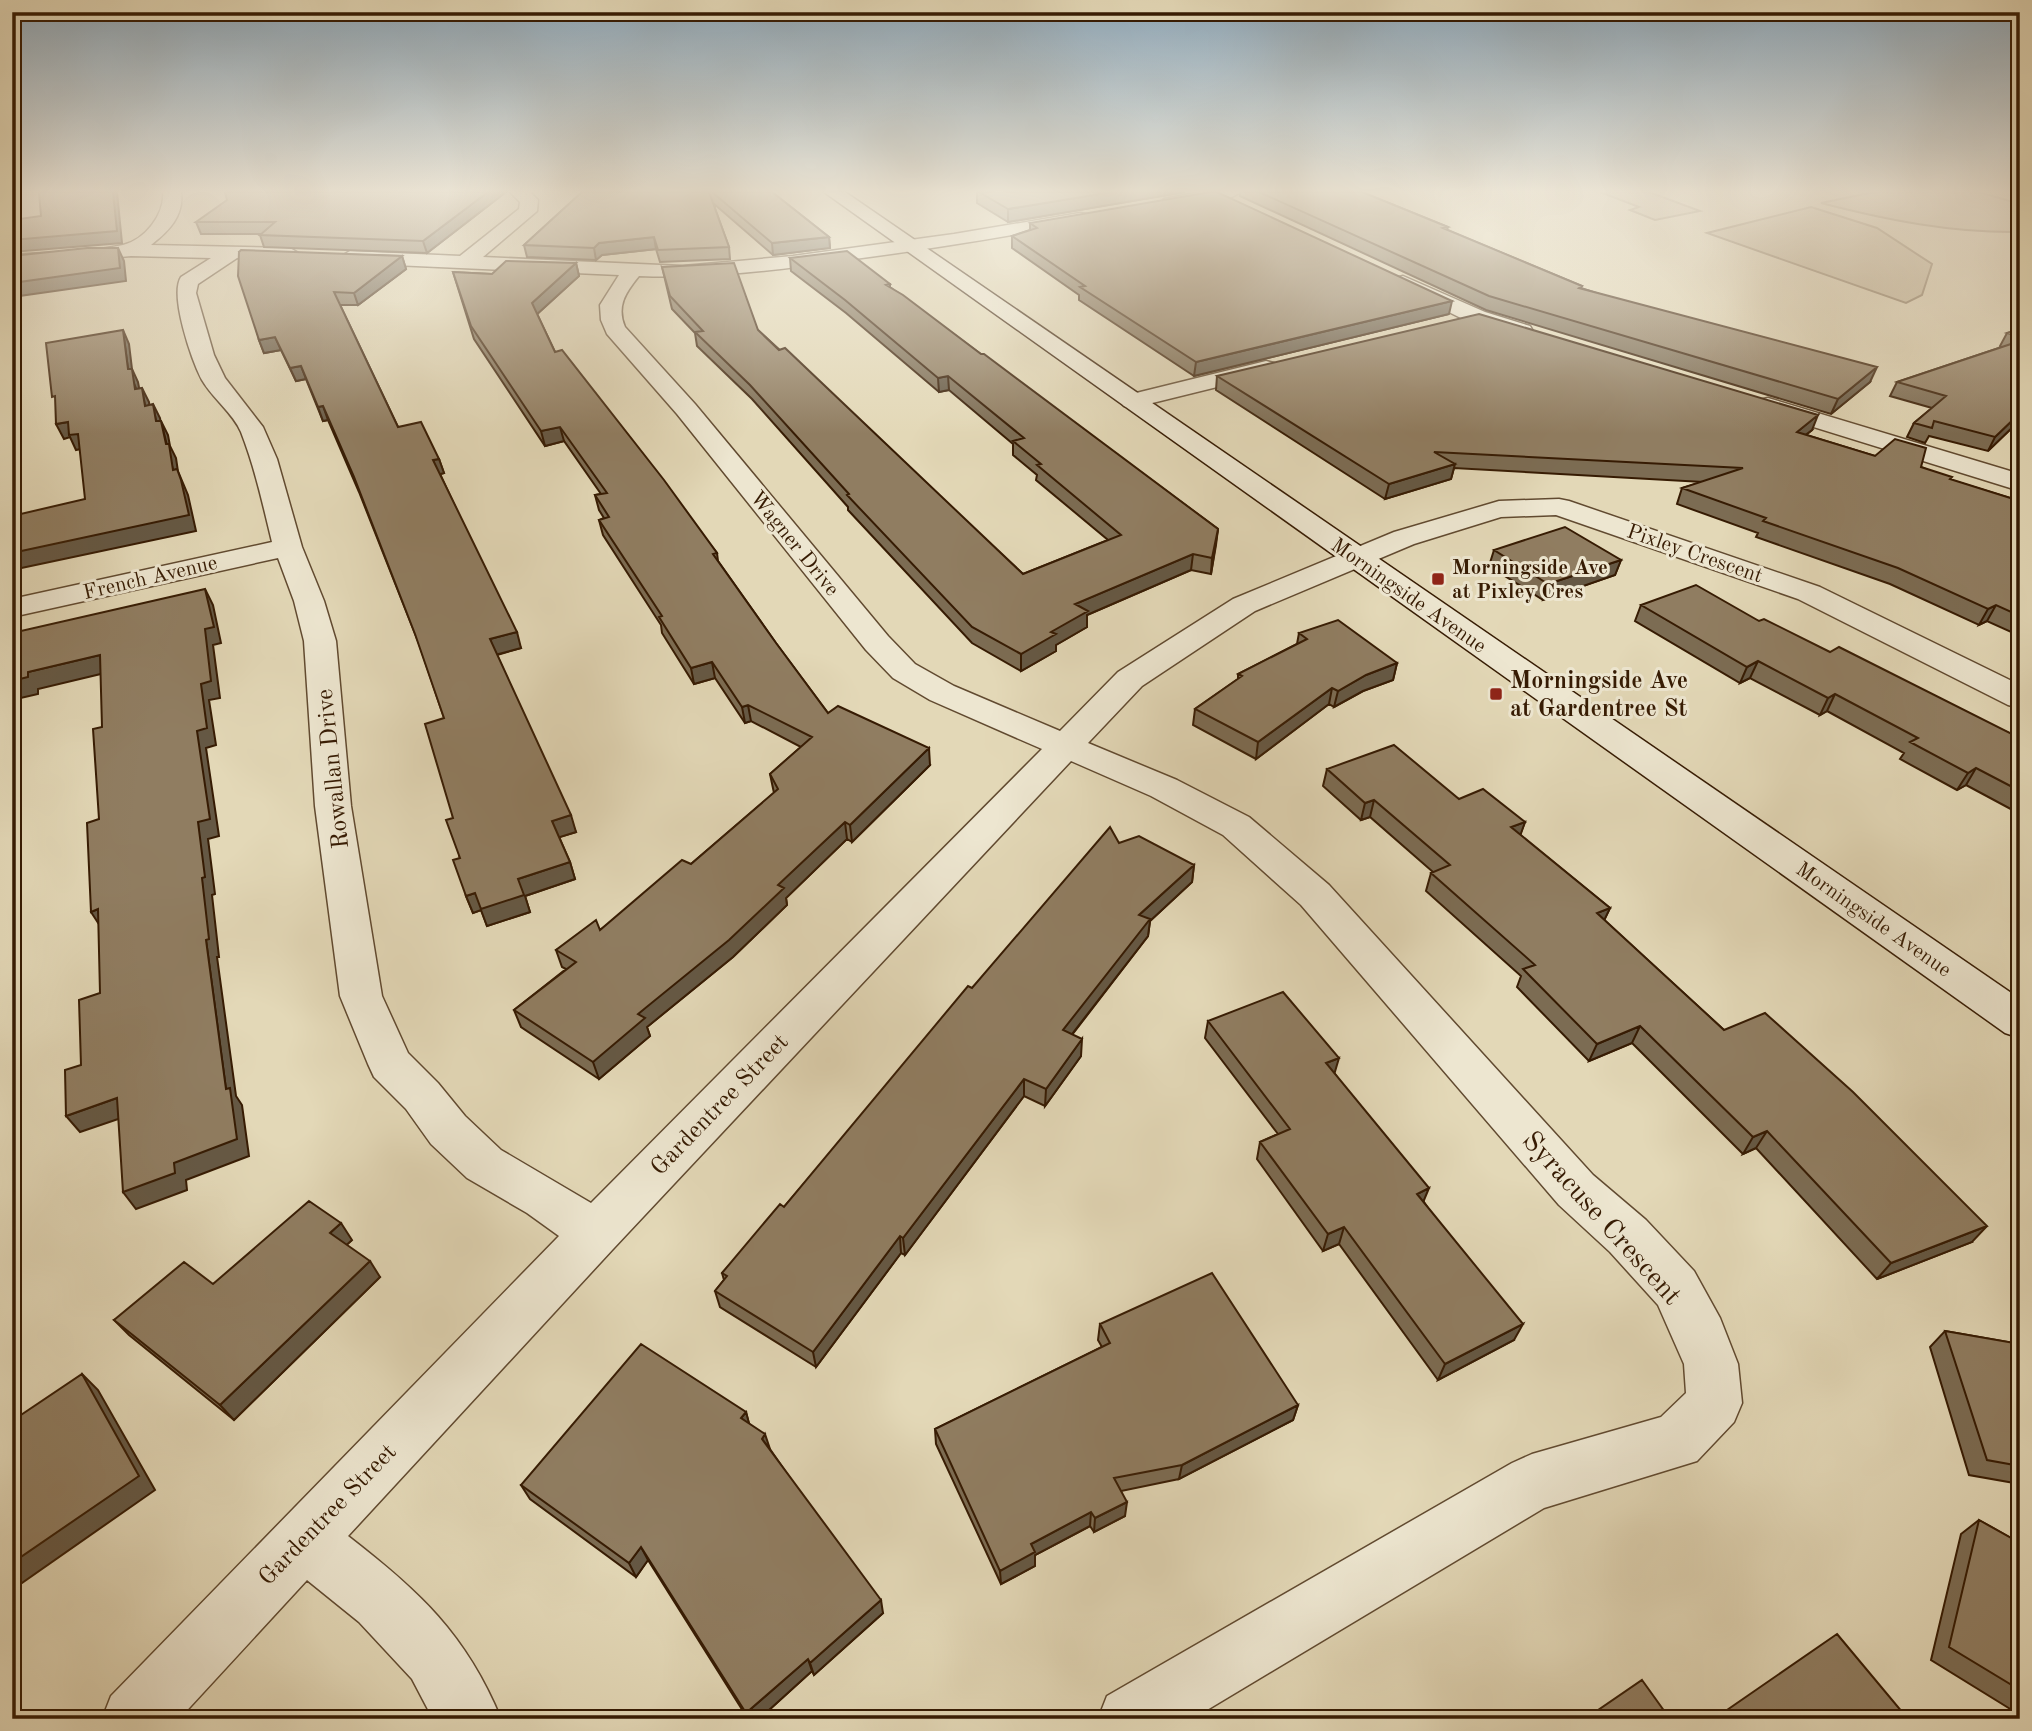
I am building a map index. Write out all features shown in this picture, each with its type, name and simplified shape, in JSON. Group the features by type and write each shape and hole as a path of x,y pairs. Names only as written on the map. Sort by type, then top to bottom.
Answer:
{"street":[{"name":"Rowallan Drive","path":"201,273 188,281 186,293 203,355 214,380 251,427 264,459 288,547 309,601 320,641 333,806 360,996 390,1064 422,1096 448,1130 484,1164 544,1198 595,1233"},
{"name":"Wagner Drive","path":"632,273 611,299 610,319 615,329 686,409 877,643 904,671 942,693 1065,745"},
{"name":"Morningside Avenue","path":"947,273 2020,1021"},
{"path":"1384,273 1477,317 1544,337"},
{"path":"1448,324 1477,317"},
{"path":"1132,401 1289,362"},
{"path":"1745,398 2020,483"},
{"name":"Pixley Crescent","path":"1355,557 1404,538 1499,509 1559,507 1809,593 2020,698"},
{"name":"French Avenue","path":"12,608 288,547"},
{"name":"Gardentree Street","path":"134,1719 595,1233 1130,679 1244,605 1355,557"},
{"name":"Syracuse Crescent","path":"1065,745 1164,788 1236,826 1315,895 1576,1190 1628,1236 1676,1288 1708,1355 1714,1403 1677,1441 1532,1483 1130,1719"},
{"path":"304,1539 381,1600 434,1657 469,1719"}],"shaded area":[{"path":"1820,273 1929,273 1922,295 1906,303"}],"building":[{"path":"12,273 86,273 12,283"},
{"path":"238,273 380,273 354,293 334,292 398,427 421,422 439,459 433,460 517,632 490,639 571,815 552,821 570,862 518,879 524,895 481,909 475,893 466,896 453,860 460,858 446,820 453,818 425,724 444,718 415,634 354,477 323,406 318,407 301,366 290,368 275,337 259,340"},
{"path":"453,273 565,273 532,303 555,352 562,350 664,480 717,553 713,554 828,713 838,706 929,748 850,825 845,822 778,885 784,888 729,940 638,1014 645,1018 593,1062 514,1010 576,962 556,950 596,920 600,930 682,860 691,864 778,789 770,774 812,737 748,705 742,707 712,662 691,668 659,617 662,616 599,520 609,517 595,495 607,493 560,427 541,431 471,326"},
{"path":"664,273 738,273 758,330 779,350 785,348 1023,574 1121,535 1037,465 1041,464 1013,441 1024,438 948,376 938,378 809,273 875,273 890,284 886,285 984,354 1218,529 1212,558 1193,554 1075,604 1088,611 1051,632 1056,634 1021,654 972,627 847,495 849,494 750,385 695,332 703,331 670,296"},
{"path":"1066,273 1391,273 1452,301 1196,362 1080,287 1085,286"},
{"path":"1438,273 1550,273 1582,286 1579,288 1877,367 1838,399 1489,296"},
{"path":"1479,314 1818,415 1797,432 1875,456 1895,439 1926,448 1921,467 2020,501 2020,616 1996,605 1988,609 1898,568 1763,521 1766,518 1682,488 1743,468 1434,452 1455,464 1389,484 1217,376"},
{"path":"2020,329 2020,337 2007,333"},
{"path":"123,330 128,369 132,369 135,389 142,388 145,406 153,404 156,421 161,421 166,444 169,444 173,470 177,469 181,480 189,515 12,553 12,516 85,499 78,434 69,435 68,422 56,424 55,396 52,397 46,343"},
{"path":"2020,341 2020,413 1995,437 1934,421 1932,428 1914,423 1946,396 1897,382"},
{"path":"1565,527 1621,560 1548,584 1494,550"},
{"path":"1696,585 1759,621 1764,619 1830,652 1839,647 2020,738 2020,791 1976,768 1968,773 1910,742 1918,738 1835,694 1828,698 1758,661 1747,667 1641,605"},
{"path":"205,589 214,627 205,629 211,681 201,684 207,728 197,731 210,819 198,822 205,877 202,878 209,939 206,940 226,1089 230,1088 237,1139 174,1163 175,1173 123,1192 117,1098 66,1116 65,1070 81,1065 79,1000 100,993 98,909 91,912 87,823 99,819 93,729 102,727 100,655 28,672 28,677 12,681 12,633"},
{"path":"1338,620 1397,663 1366,675 1338,691 1332,688 1258,742 1195,709 1242,676 1238,674 1307,639 1299,633"},
{"path":"1394,745 1459,799 1483,789 1525,822 1511,827 1610,908 1597,913 1724,1030 1765,1013 1853,1092 1987,1226 1891,1263 1767,1131 1753,1137 1640,1026 1597,1044 1523,969 1535,965 1431,873 1450,865 1374,800 1365,803 1327,769"},
{"path":"1110,827 1119,843 1139,836 1194,865 1139,915 1150,919 1063,1030 1082,1039 1046,1089 1024,1079 903,1238 900,1236 813,1352 715,1291 727,1276 722,1273 780,1204 784,1207 968,986 972,988"},
{"path":"1283,992 1339,1058 1326,1063 1429,1188 1417,1194 1523,1324 1445,1364 1344,1227 1328,1234 1260,1142 1290,1129 1208,1021"},
{"path":"309,1201 341,1223 330,1233 370,1261 220,1405 114,1320 184,1262 213,1284"},
{"path":"1212,1273 1298,1405 1182,1465 1114,1478 1127,1502 1095,1518 1091,1512 1031,1544 1035,1552 1000,1571 935,1429 1110,1343 1100,1324"},
{"path":"1945,1331 2020,1344 2020,1466 1987,1460"},
{"path":"641,1344 746,1412 741,1418 765,1434 762,1439 881,1600 810,1663 808,1659 746,1713 641,1547 629,1563 521,1485"},
{"path":"82,1374 139,1476 12,1563 12,1421"},
{"path":"1979,1520 2020,1543 2020,1690 1949,1647"},
{"path":"1837,1634 1908,1719 1714,1719"},
{"path":"1642,1680 1670,1719 1585,1719"}],"place":[{"name":"Morningside Ave at Pixley Cres","path":"1438,579"},
{"name":"Morningside Ave at Gardentree St","path":"1496,694"}]}
